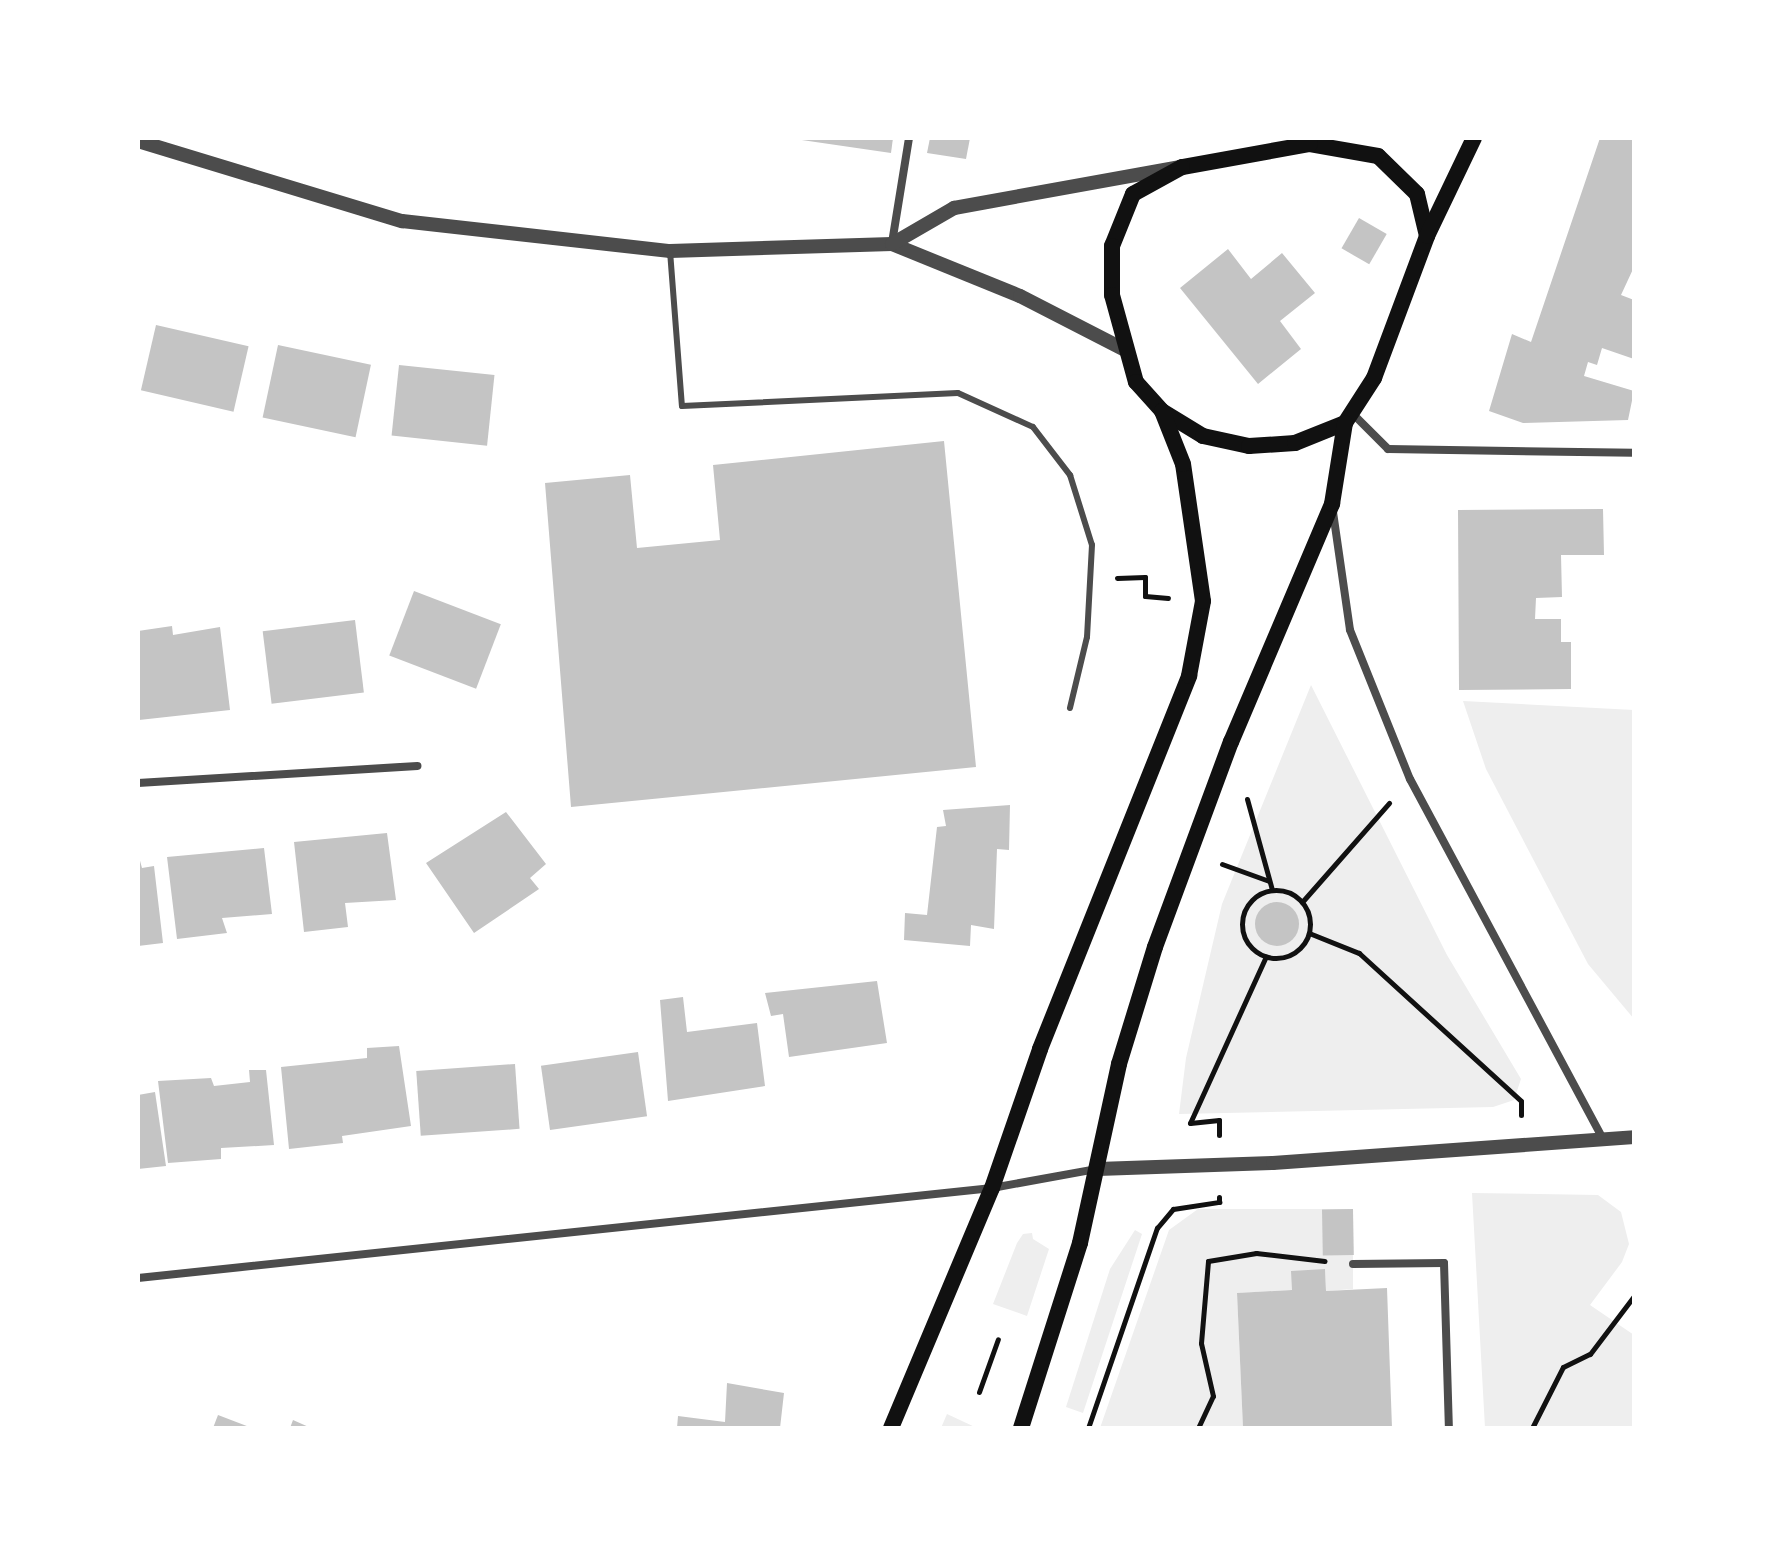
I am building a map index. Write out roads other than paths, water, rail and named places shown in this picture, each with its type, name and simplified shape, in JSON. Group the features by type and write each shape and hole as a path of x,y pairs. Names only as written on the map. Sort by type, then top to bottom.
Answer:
{"main road":[{"path":"1021,1428 1080,1243 1119,1064 1190,853 1231,742 1332,504 1350,419 1374,378 1427,236 1474,138"},
{"path":"1350,419 1295,443 1249,446 1203,436 1162,411 1136,382 1123,349 1112,295 1112,246 1133,194 1182,167 1316,141 1378,156 1417,194 1427,236"},
{"path":"891,1428 992,1188 1040,1049 1189,676 1203,601 1183,464 1162,411"}],"street":[{"path":"892,244 909,138"},
{"path":"138,141 402,221 670,251 892,244 1020,296 1123,349"},
{"path":"892,244 954,208 1182,167"},
{"path":"1350,419 1388,449 1634,453"},
{"path":"1332,504 1350,630 1410,779 1602,1137"},
{"path":"138,783 417,766"},
{"path":"138,1278 992,1188 1098,1169 1219,1165 1521,1142 1634,1137"},
{"path":"1353,1264 1444,1263 1449,1428"}],"lane":[{"path":"670,251 682,406 958,393 1033,427 1070,475 1092,545 1087,637 1070,708"}]}
